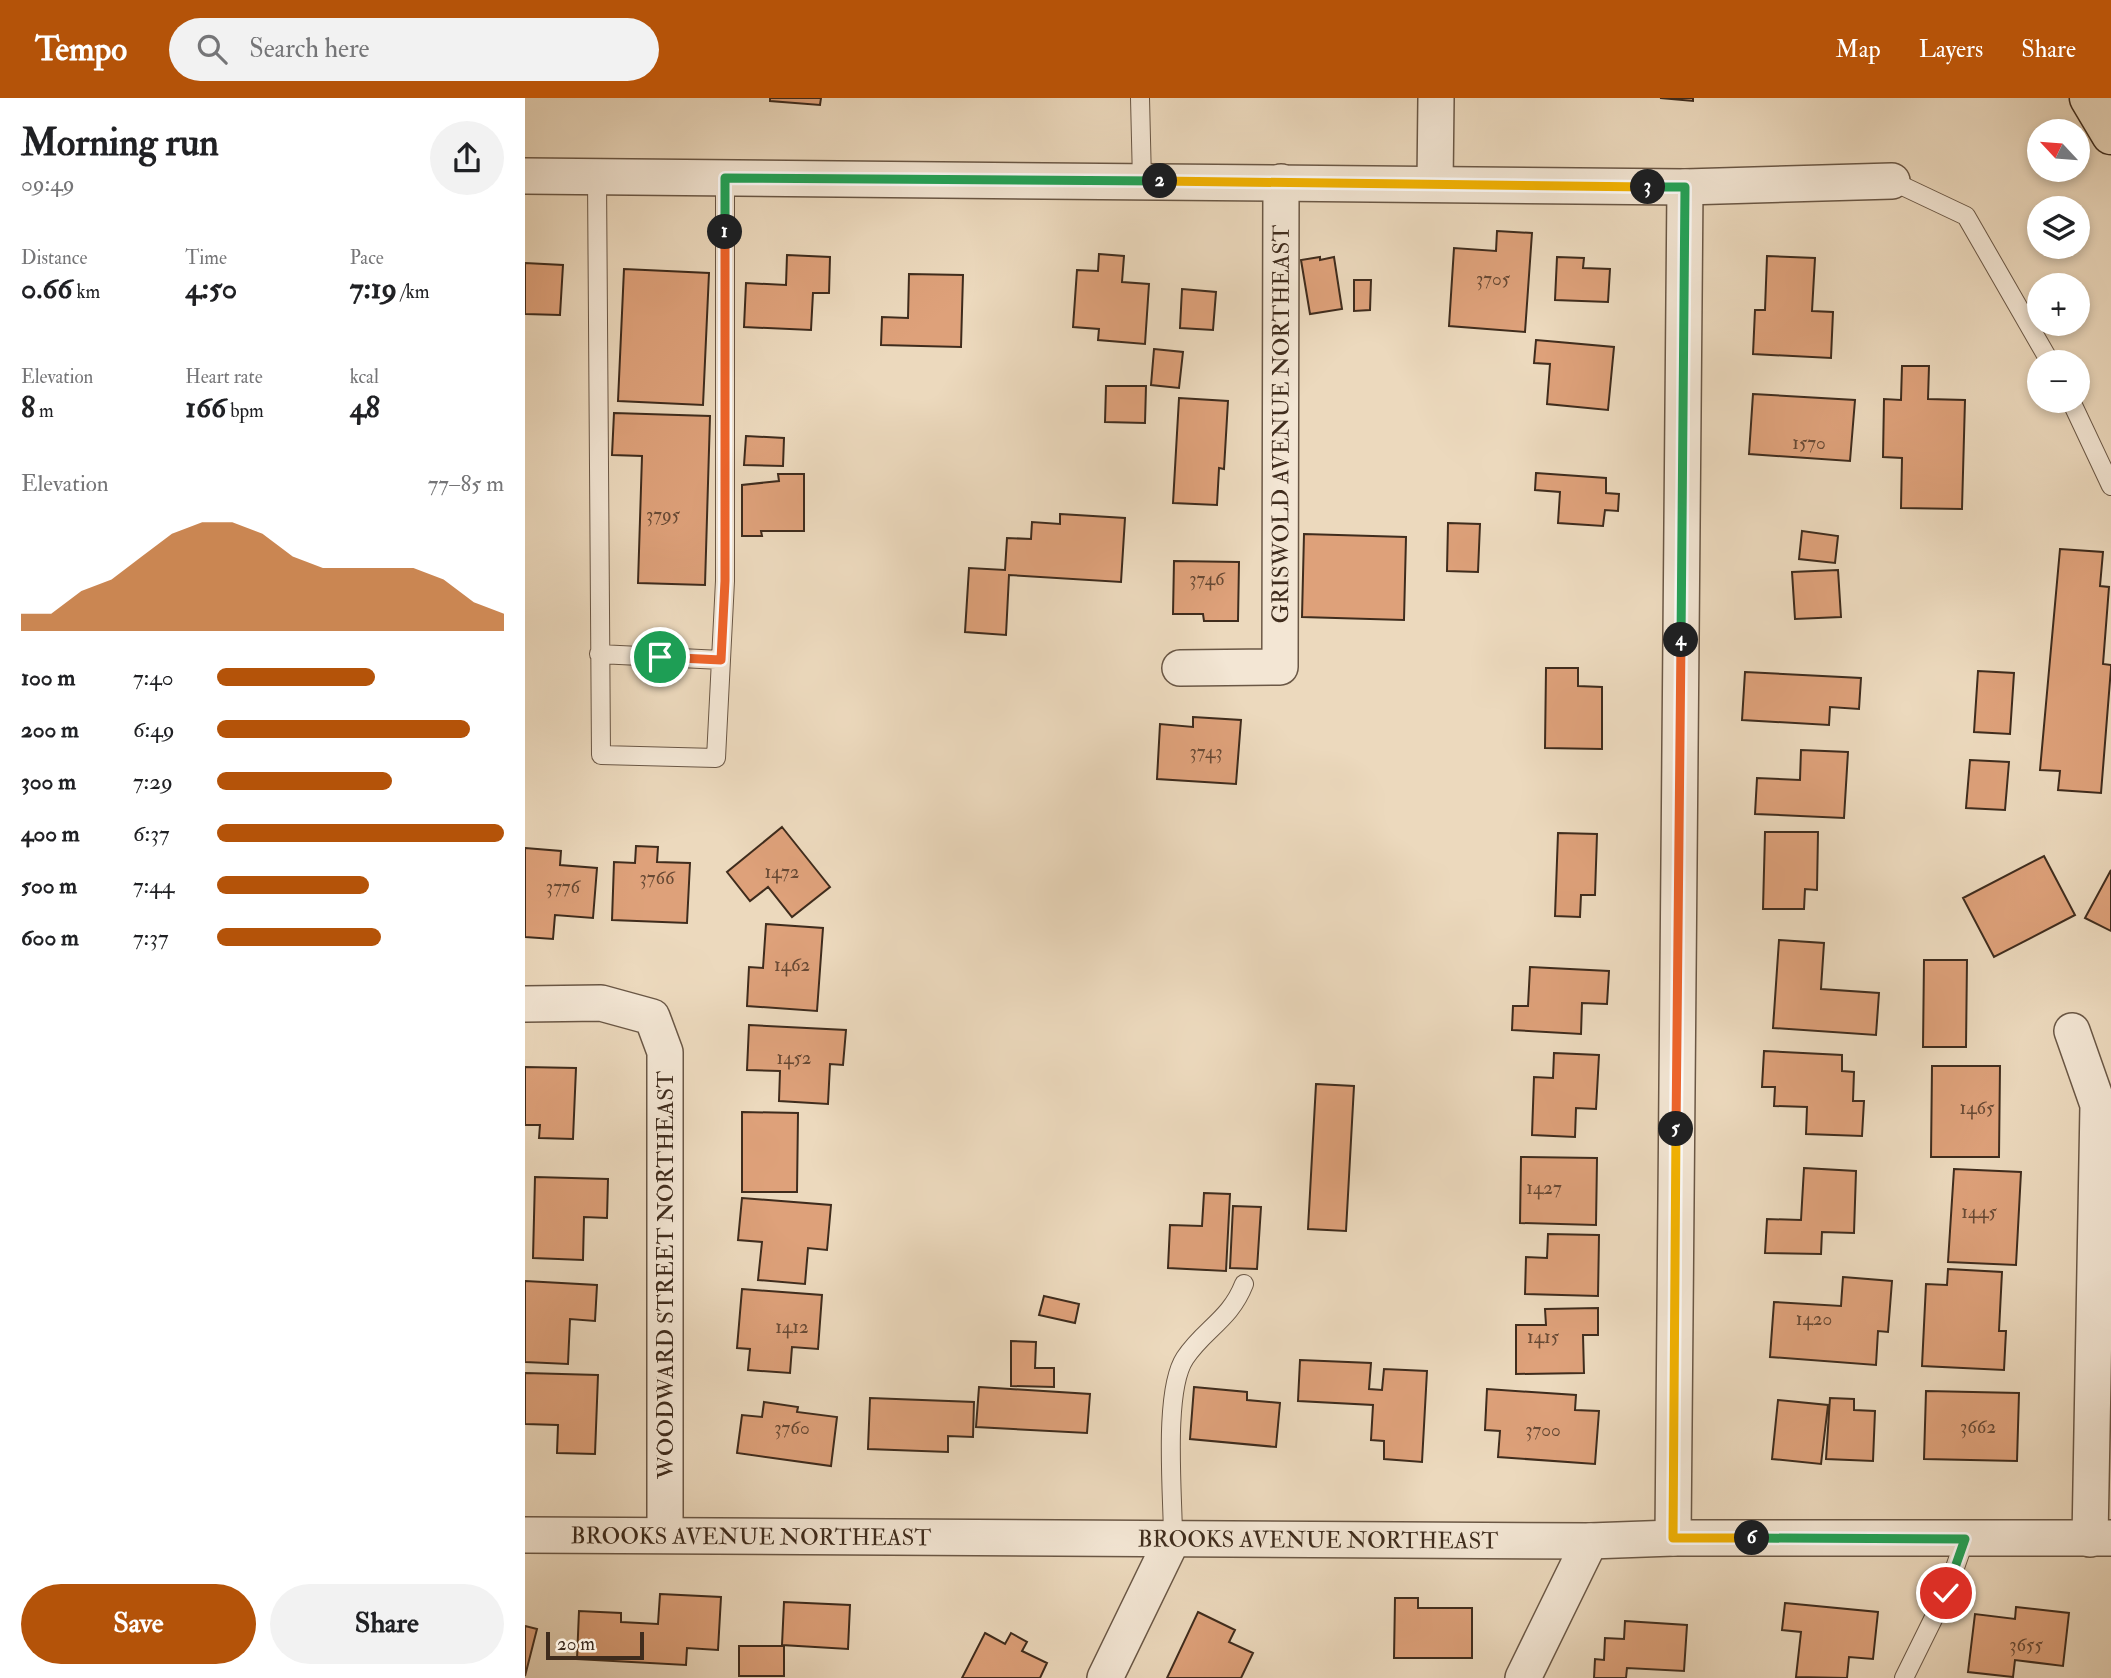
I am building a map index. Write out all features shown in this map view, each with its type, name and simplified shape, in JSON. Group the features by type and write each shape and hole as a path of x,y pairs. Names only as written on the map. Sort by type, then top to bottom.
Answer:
{"highway":[{"path":"2089,98 2111,135"}],"street":[{"path":"1435,184 1436,98"},
{"path":"525,176 1685,187 1892,180"},
{"name":"GRISWOLD AVENUE NORTHEAST","path":"1180,668 1280,667 1280,182"},
{"path":"1673,1538 1685,187"},
{"name":"WOODWARD STREET NORTHEAST","path":"525,1004 601,1003 652,1017 665,1052 665,1535"},
{"path":"2072,1031 2098,1105 2100,1539"},
{"name":"BROOKS AVENUE NORTHEAST","path":"525,1535 1590,1541 1673,1538 2100,1539"},
{"path":"1105,1678 1173,1538"},
{"path":"1523,1678 1590,1541"}],"lane":[{"path":"1140,98 1142,181"},
{"path":"597,177 601,755 716,758 725,581 725,178"},
{"path":"1892,180 1966,216 2043,350"},
{"path":"2077,413 2111,486"},
{"path":"599,653 721,660"},
{"path":"1173,1538 1173,1400 1177,1374 1194,1347 1222,1322 1244,1284"},
{"path":"1904,1678 1946,1593 1965,1539"}],"building":[{"path":"770,98 821,98 820,105 770,101"},
{"path":"1660,98 1693,98 1693,101"},
{"path":"1497,231 1532,233 1525,332 1449,326 1454,248 1496,251"},
{"path":"1099,254 1124,256 1122,282 1149,284 1145,344 1098,340 1099,329 1073,327 1077,270 1098,271"},
{"path":"787,255 830,257 829,293 813,293 811,330 744,327 746,283 786,285"},
{"path":"1767,256 1815,258 1812,311 1833,312 1831,358 1753,354 1755,310 1765,310"},
{"path":"1320,257 1320,260 1334,257 1342,309 1310,314 1301,260"},
{"path":"1557,257 1584,258 1583,268 1610,269 1608,302 1555,300"},
{"path":"525,263 563,265 560,315 525,314"},
{"path":"624,269 709,273 703,405 618,401"},
{"path":"909,274 963,275 961,347 881,345 882,317 908,318"},
{"path":"1354,280 1371,280 1370,310 1354,311"},
{"path":"1182,289 1216,292 1213,330 1180,328"},
{"path":"1536,340 1614,347 1608,410 1547,404 1550,364 1534,363"},
{"path":"1154,349 1183,352 1179,388 1151,385"},
{"path":"1902,366 1929,366 1928,399 1965,400 1962,509 1901,508 1902,458 1883,457 1884,399 1901,400"},
{"path":"1106,386 1146,386 1145,423 1105,422"},
{"path":"1753,394 1855,400 1850,461 1749,454"},
{"path":"1179,398 1228,401 1224,469 1219,468 1217,505 1173,503"},
{"path":"614,413 710,416 705,585 638,583 642,456 612,455"},
{"path":"746,436 784,438 783,466 744,465"},
{"path":"1536,473 1606,478 1606,493 1619,494 1618,511 1605,510 1603,526 1558,523 1560,492 1535,490"},
{"path":"778,474 804,474 804,531 761,531 762,536 742,536 742,485 779,481"},
{"path":"1060,514 1125,518 1121,582 1009,575 1006,635 965,632 969,568 1005,570 1007,538 1031,539 1032,522 1060,524"},
{"path":"1448,523 1480,524 1478,572 1447,571"},
{"path":"1802,531 1838,536 1835,563 1799,559"},
{"path":"1304,534 1406,537 1404,620 1302,617"},
{"path":"2060,549 2103,552 2100,586 2109,587 2103,664 2111,665 2111,668 2101,793 2058,790 2060,771 2040,770"},
{"path":"1174,561 1239,562 1238,621 1204,621 1203,614 1173,614"},
{"path":"1838,570 1841,617 1795,619 1792,572"},
{"path":"1546,668 1578,668 1578,686 1602,687 1602,749 1545,748"},
{"path":"1978,671 2014,673 2010,734 1974,732"},
{"path":"1745,672 1861,678 1859,709 1830,707 1829,725 1742,720"},
{"path":"1193,717 1241,720 1236,784 1157,779 1160,724 1193,727"},
{"path":"1801,750 1848,752 1844,818 1755,814 1757,778 1800,780"},
{"path":"1970,760 2009,762 2005,810 1966,808"},
{"path":"782,827 830,887 792,917 768,887 750,901 727,872"},
{"path":"1765,832 1818,832 1817,890 1805,889 1804,909 1763,909"},
{"path":"1558,833 1597,834 1595,895 1581,895 1580,917 1555,916"},
{"path":"636,846 658,847 657,862 690,863 687,923 612,920 614,862 635,863"},
{"path":"525,848 561,851 560,865 597,868 593,918 555,915 553,939 525,937"},
{"path":"2044,856 2075,915 1994,957 1963,898"},
{"path":"2111,870 2111,931 2085,918"},
{"path":"766,924 823,928 817,1011 747,1006 749,967 763,968"},
{"path":"1779,940 1824,943 1821,989 1879,993 1876,1035 1773,1028"},
{"path":"1924,960 1967,960 1966,1047 1923,1047"},
{"path":"1530,967 1609,971 1607,1004 1582,1003 1581,1034 1512,1030 1513,1006 1528,1006"},
{"path":"749,1025 846,1030 843,1065 830,1064 828,1104 779,1101 780,1071 747,1070"},
{"path":"1764,1051 1842,1055 1842,1071 1854,1072 1853,1101 1864,1101 1862,1136 1806,1134 1807,1107 1774,1106 1775,1087 1762,1087"},
{"path":"1554,1053 1599,1055 1596,1109 1576,1108 1575,1137 1532,1135 1534,1077 1553,1078"},
{"path":"1932,1066 2000,1066 1999,1157 1931,1157"},
{"path":"525,1067 576,1068 573,1139 539,1138 540,1125 525,1125"},
{"path":"1316,1084 1354,1086 1346,1231 1308,1229"},
{"path":"742,1112 798,1113 797,1192 742,1192"},
{"path":"1521,1157 1597,1158 1596,1225 1520,1223"},
{"path":"1804,1168 1856,1171 1854,1233 1822,1232 1821,1254 1765,1253 1767,1219 1801,1220"},
{"path":"1954,1169 2021,1172 2016,1265 1948,1262"},
{"path":"535,1177 608,1179 607,1218 584,1217 583,1260 533,1258"},
{"path":"1204,1193 1230,1194 1226,1271 1168,1268 1170,1225 1202,1226"},
{"path":"742,1198 831,1205 827,1250 808,1248 805,1284 758,1280 762,1242 738,1240"},
{"path":"1233,1206 1261,1207 1257,1269 1230,1268"},
{"path":"1548,1234 1599,1235 1598,1296 1525,1294 1526,1257 1547,1258"},
{"path":"1948,1269 2002,1272 1999,1331 2006,1331 2004,1370 1922,1366 1926,1284 1947,1285"},
{"path":"1843,1277 1892,1281 1888,1332 1878,1331 1876,1365 1770,1357 1774,1302 1841,1306"},
{"path":"525,1281 597,1285 595,1321 570,1319 568,1364 525,1362"},
{"path":"742,1289 822,1295 818,1349 792,1347 790,1373 748,1370 750,1349 737,1348"},
{"path":"1044,1296 1079,1304 1075,1323 1039,1315"},
{"path":"1598,1308 1598,1335 1583,1335 1584,1373 1516,1374 1516,1325 1546,1325 1545,1309"},
{"path":"1011,1341 1036,1342 1035,1368 1054,1368 1054,1387 1011,1386"},
{"path":"1300,1360 1371,1363 1369,1389 1382,1390 1384,1369 1427,1371 1422,1462 1384,1459 1384,1441 1371,1440 1373,1405 1298,1401"},
{"path":"525,1373 598,1375 595,1454 557,1453 558,1425 525,1424"},
{"path":"979,1387 1090,1394 1087,1433 976,1427"},
{"path":"1194,1387 1247,1392 1247,1400 1280,1403 1276,1447 1190,1439"},
{"path":"1487,1389 1576,1395 1575,1410 1599,1411 1595,1464 1498,1457 1500,1431 1485,1430"},
{"path":"1926,1391 2019,1393 2017,1461 1924,1459"},
{"path":"870,1398 974,1402 973,1437 948,1436 948,1452 868,1449"},
{"path":"1830,1398 1854,1399 1854,1410 1875,1411 1873,1461 1826,1459"},
{"path":"1778,1400 1828,1405 1821,1464 1772,1459"},
{"path":"764,1402 798,1407 797,1412 837,1417 831,1466 737,1453 742,1415 762,1417"},
{"path":"660,1594 721,1597 718,1650 687,1648 686,1665 577,1659 579,1611 621,1613 621,1622 658,1624"},
{"path":"1395,1598 1418,1598 1418,1608 1472,1608 1472,1658 1394,1658"},
{"path":"784,1602 850,1605 848,1649 782,1645"},
{"path":"1785,1603 1878,1612 1873,1659 1849,1657 1847,1678 1796,1677 1801,1632 1782,1630"},
{"path":"2016,1607 2069,1613 2063,1666 2015,1660 2013,1677 1968,1672 1975,1614 2015,1619"},
{"path":"1198,1612 1235,1630 1229,1642 1253,1653 1241,1678 1167,1678"},
{"path":"1625,1621 1687,1625 1684,1671 1627,1668 1626,1678 1594,1678 1595,1659 1604,1660 1605,1638 1624,1639"},
{"path":"525,1626 537,1629 525,1676"},
{"path":"985,1633 1005,1644 1011,1633 1027,1642 1022,1651 1047,1663 1040,1678 962,1678"},
{"path":"739,1646 784,1646 784,1676 739,1676"}],"route":[{"path":"660,657 721,660 725,581 725,178 1685,187 1673,1538 1965,1539 1946,1593"}]}
